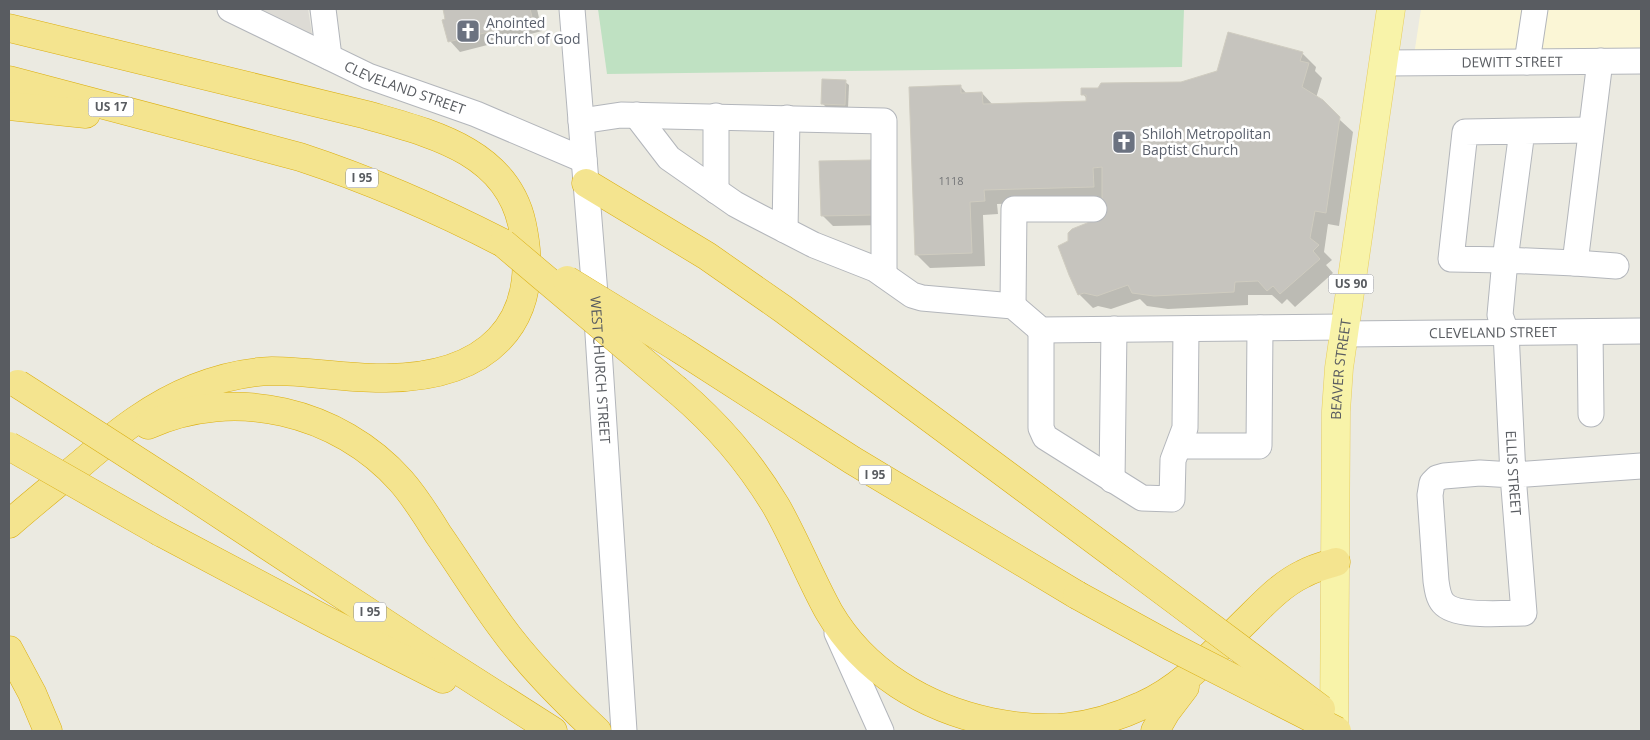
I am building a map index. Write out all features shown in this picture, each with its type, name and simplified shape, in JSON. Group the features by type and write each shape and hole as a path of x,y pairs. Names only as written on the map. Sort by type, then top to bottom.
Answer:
{"highway":[{"path":"9,28 328,105 399,124 454,144 479,159 501,180 510,192 516,205 524,234 526,251 525,284 523,299 518,312 500,338 488,350 475,358 442,371 405,377 367,378 272,371 216,380 196,387 158,404 124,428 9,524"},
{"name":"US 17","path":"9,80 213,134"},
{"name":"I 95","path":"9,106 125,118 213,134 300,157 352,175 427,205 503,243 678,348 859,465 1077,595 1170,646 1336,731"},
{"path":"585,171 783,308 1350,731"},
{"path":"503,243 713,422 749,465 790,531 822,597 838,625 856,648 879,670 904,689 930,703 961,714 997,723 1053,729 1090,724 1142,706 1174,687 1222,644 1267,599 1285,585 1302,574 1336,562"},
{"name":"I 95","path":"13,381 553,731"},
{"path":"89,457 154,422 213,408 251,406 283,411 316,422 347,436 375,456 401,481 482,600 516,646 542,677 597,731"},
{"path":"9,446 160,532 326,620 548,731"},
{"path":"1155,731 1178,694 1222,644"},
{"path":"9,650 32,693 48,731"}],"main road":[{"name":"BEAVER STREET","path":"1336,731 1336,411 1339,368 1392,9"}],"street":[{"name":"CLEVELAND STREET","path":"230,9 368,76 476,114 585,171"},
{"path":"323,9 329,56"},
{"name":"WEST CHURCH STREET","path":"572,9 597,319 624,731"},
{"path":"1526,62 1535,9"},
{"path":"1576,263 1600,61"},
{"name":"DEWITT STREET","path":"1383,63 1641,61"},
{"path":"581,121 613,116 636,115 884,121 884,275"},
{"path":"636,115 669,158 735,204 814,245 875,269 905,291 922,298 1013,306 1041,330 1042,432 1049,441 1142,498 1172,499 1172,466 1185,428 1186,329"},
{"path":"716,116 716,191"},
{"path":"785,230 788,118"},
{"path":"1591,130 1465,132 1451,259 1616,266"},
{"name":"ELLIS STREET","path":"1513,475 1480,473 1444,476 1437,478 1432,483 1430,495 1436,581 1442,603 1449,608 1459,612 1524,613 1513,475 1506,332 1500,315 1505,260 1522,131"},
{"path":"1013,306 1014,209 1094,209"},
{"name":"CLEVELAND STREET","path":"1041,330 1260,328 1506,332 1641,331"},
{"path":"1179,446 1259,446 1260,328"},
{"path":"1112,480 1114,330"},
{"path":"1590,332 1591,414"},
{"path":"1513,475 1641,466"},
{"path":"822,597 881,731"}],"shaded area":[{"path":"256,9 308,9 312,35"},
{"path":"1421,9 1641,9 1641,72 1411,75"}],"green space":[{"path":"598,9 1184,9 1182,67 607,74"}],"building":[{"name":"Anointed Church of God","path":"443,9 530,9 533,21 448,42 442,20 445,19"},
{"name":"Shiloh Metropolitan Baptist Church","path":"1228,32 1303,52 1300,61 1309,63 1302,87 1323,100 1340,117 1326,213 1315,211 1310,238 1319,245 1313,251 1320,259 1280,294 1273,286 1267,291 1258,281 1235,282 1234,292 1154,296 1132,293 1128,285 1097,296 1084,293 1078,295 1058,246 1068,241 1068,233 1072,229 1102,217 1102,167 1093,168 1094,187 984,190 985,201 970,202 972,253 915,255 909,87 961,85 961,93 982,92 983,104 1086,101 1086,95 1081,95 1081,88 1098,88 1101,83 1181,82 1217,71"},
{"path":"822,79 846,80 845,105 821,104"},
{"path":"871,160 872,215 821,216 819,161"}],"place":[{"name":"Anointed Church of God","path":"468,31"},
{"name":"Shiloh Metropolitan Baptist Church","path":"1124,142"}]}
